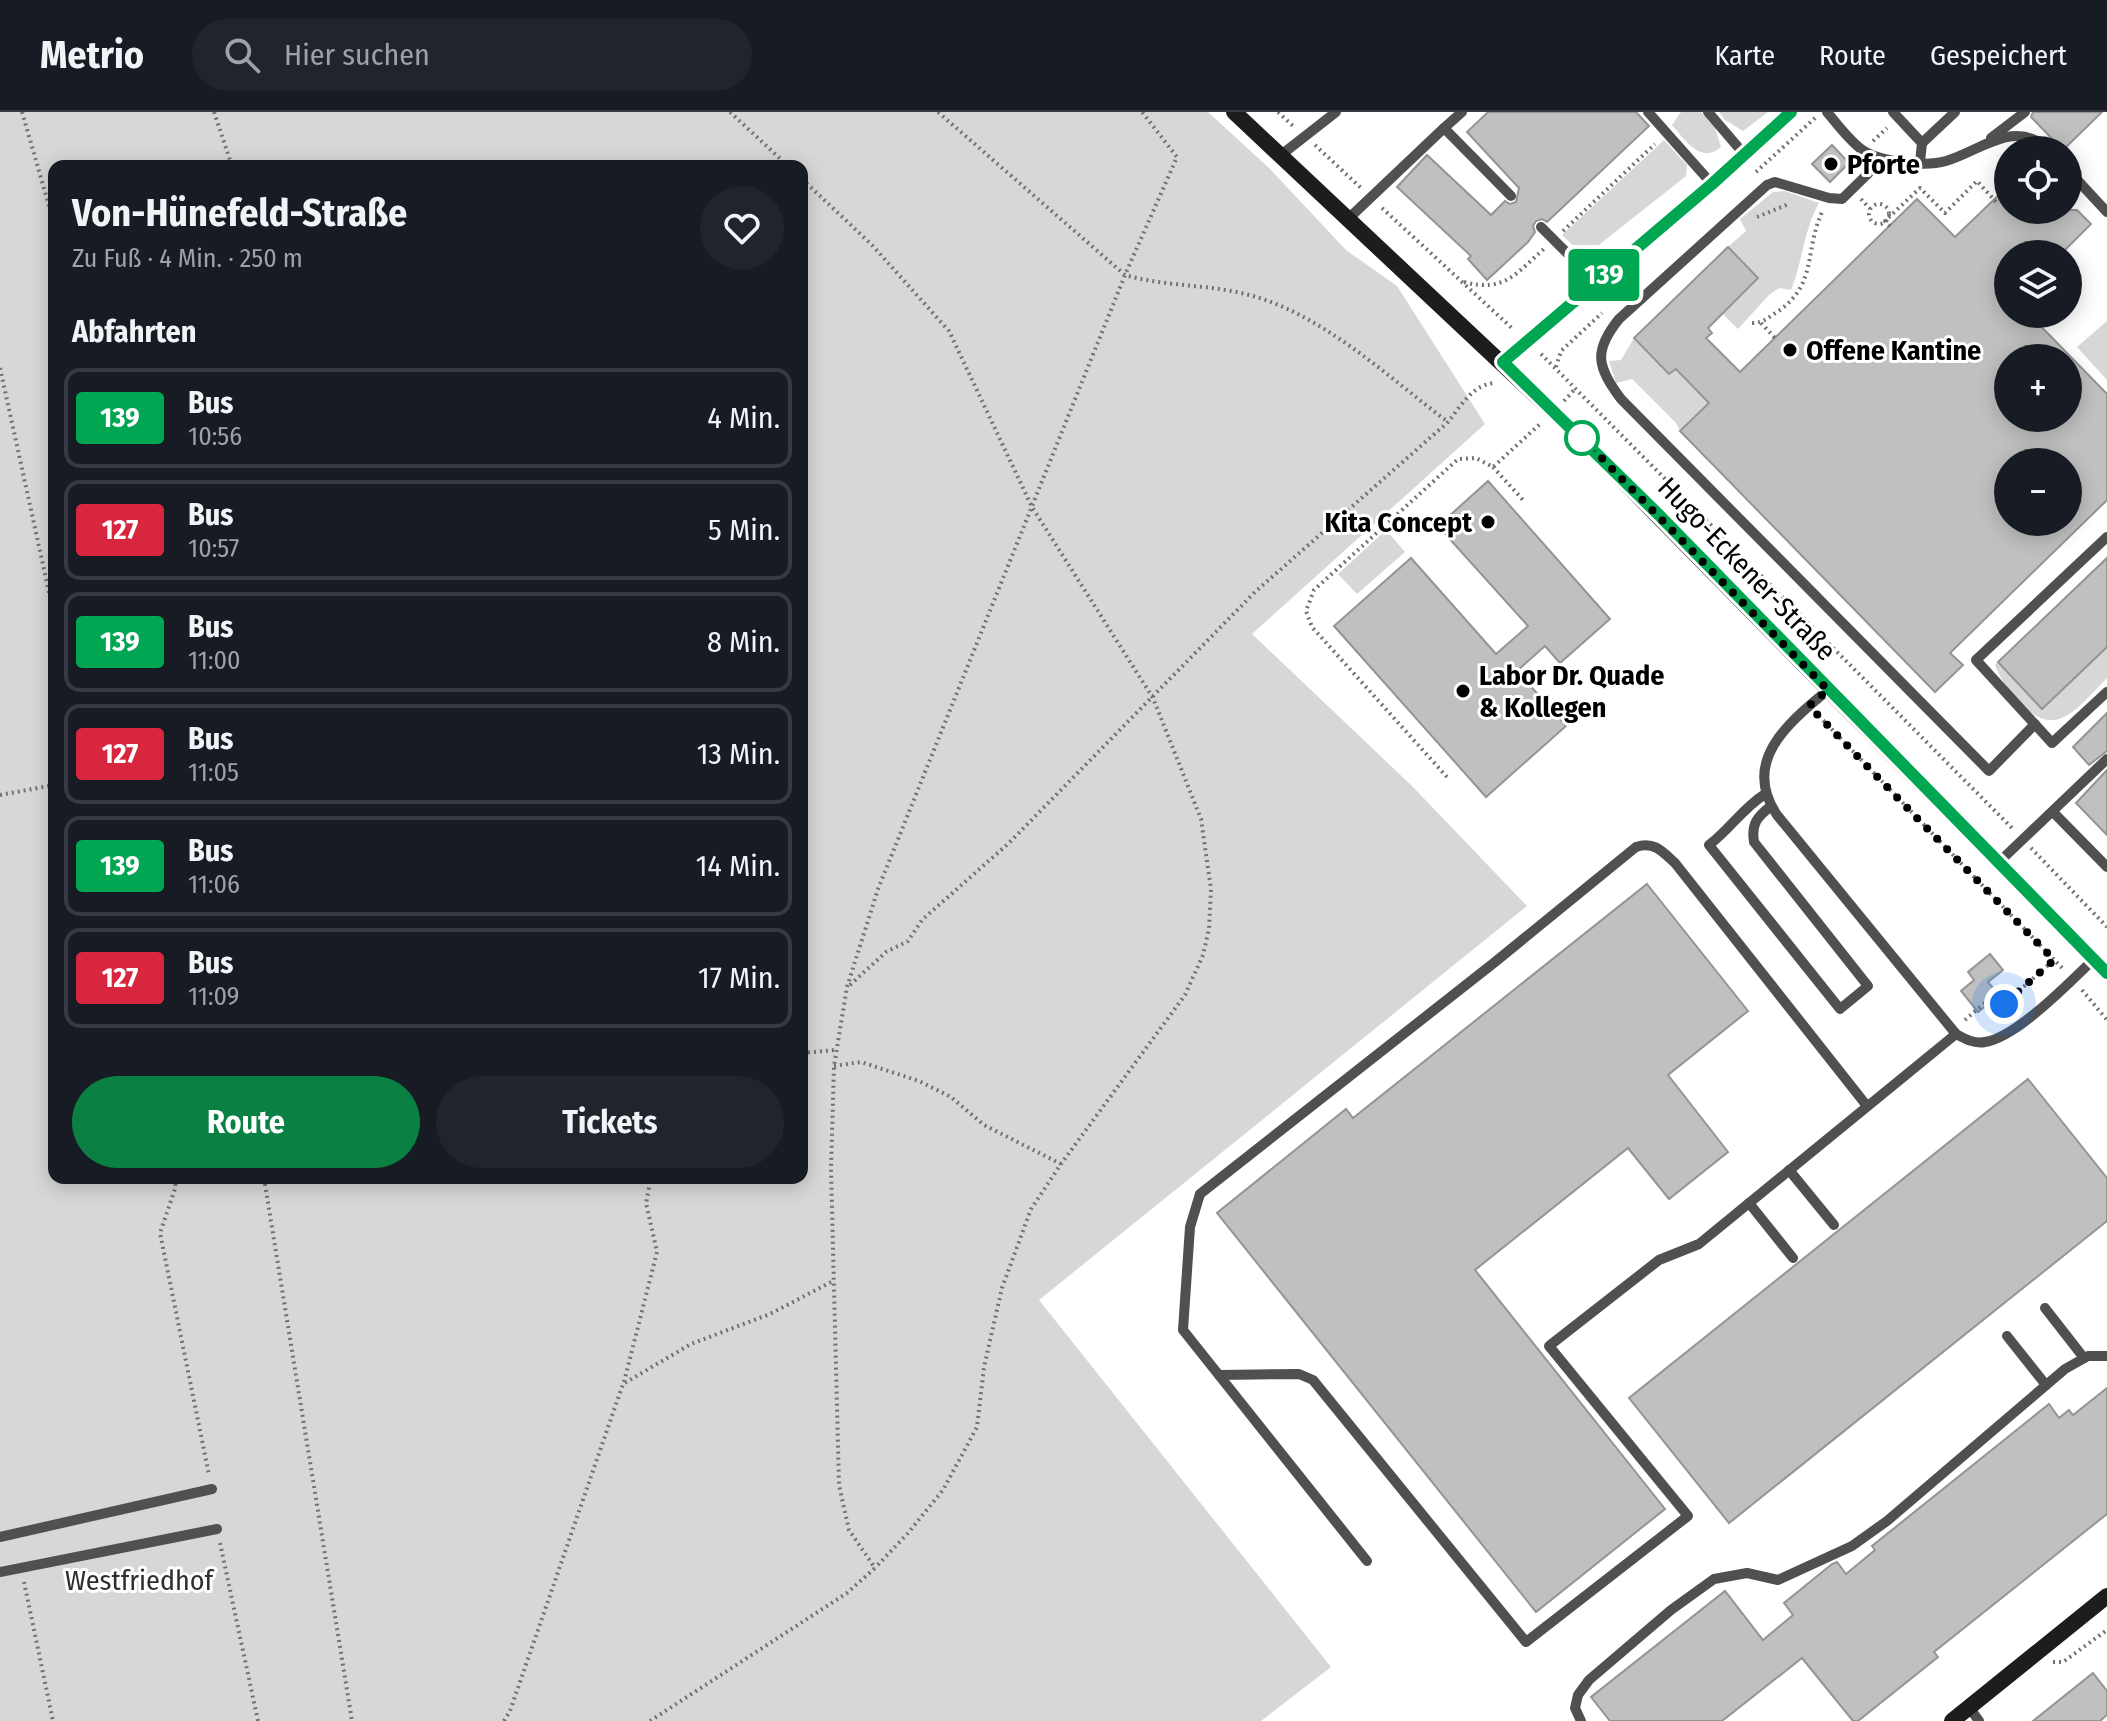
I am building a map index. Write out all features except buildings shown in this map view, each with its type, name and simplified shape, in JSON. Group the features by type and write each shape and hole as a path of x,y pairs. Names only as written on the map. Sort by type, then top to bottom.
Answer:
{"main road":[{"name":"Hugo-Eckener-Straße","path":"1234,112 1503,362 1658,514 2107,973"},
{"path":"1952,1721 1974,1714 2107,1596"}],"street":[{"path":"1503,362 1712,184 1791,112"}],"lane":[{"path":"1348,219 1462,112"},
{"path":"1648,112 1712,184"},
{"path":"1708,112 1744,154"},
{"path":"1827,112 1863,151 1883,159 1946,161 1994,141"},
{"path":"1893,112 1922,143"},
{"path":"1920,162 1922,143 1955,112"},
{"path":"1983,144 2025,112"},
{"path":"1281,155 1333,113"},
{"path":"1444,128 1511,196"},
{"path":"1883,159 1842,199 1775,182 1767,185 1619,319 1606,335 1600,353 1604,376 1621,399 1989,771 2035,724"},
{"path":"2082,185 2107,212"},
{"path":"1541,227 1596,282"},
{"path":"2107,537 1976,660 2052,743 2107,692"},
{"path":"1828,690 1788,727 1767,758 1763,771 1765,794 1771,806 1954,1032 1969,1041 1986,1042 2010,1031 2044,1006 2094,959"},
{"path":"1998,863 2107,759"},
{"path":"1765,794 1750,803 1737,815 1728,830 1709,845 1840,1009 1868,986 1754,842 1752,829 1757,816 1771,806"},
{"path":"2053,812 2107,867"},
{"path":"1367,1561 1183,1330 1190,1227 1200,1194 1636,847 1647,843 1660,849 1675,863 1867,1106"},
{"path":"1219,1375 1299,1374 1313,1380 1526,1642 1688,1516 1549,1346 1659,1260 1699,1244 1954,1032"},
{"path":"1789,1170 1834,1225"},
{"path":"1749,1203 1793,1258"},
{"path":"2045,1308 2084,1358"},
{"path":"2007,1336 2046,1385"},
{"path":"1581,1721 1575,1708 1578,1695 1589,1680 1671,1610 1714,1579 1747,1573 1778,1580 1852,1546 1887,1521 2046,1385 2084,1358 2098,1354 2107,1356"},
{"path":"0,1537 212,1489"},
{"path":"0,1572 217,1529"}],"path":[{"path":"22,112 48,202"},
{"path":"214,112 230,160"},
{"path":"730,112 782,160"},
{"path":"938,112 1125,275 1151,282 1253,296 1305,317 1340,338 1448,422"},
{"path":"875,1568 849,1530 839,1485 831,1169 834,1066 847,987 878,889 1125,275 1177,157 1142,112"},
{"path":"1278,112 1556,367 2107,927"},
{"path":"1461,281 1496,285 1508,281 1667,133"},
{"path":"1885,221 1887,208 1882,204 1872,206 1871,220 1877,223 1885,221 1920,188 1945,213 1977,181 1994,200"},
{"path":"650,1721 847,1593 908,1533 943,1490 977,1427 984,1367 1002,1288 1031,1209 1185,995 1203,955 1209,929 1211,889 1201,819 1153,698 1032,507 949,331 872,245 808,185"},
{"path":"1752,221 1764,212 1802,202 1817,194"},
{"path":"1752,323 1761,323 1794,299 1804,284 1812,237 1829,198"},
{"path":"1885,221 1890,226"},
{"path":"1761,323 1775,338"},
{"path":"0,368 48,588"},
{"path":"847,987 886,952 908,941 922,920 1009,843 1255,592 1448,422 1474,390 1494,382 1502,387"},
{"path":"1493,467 1540,424"},
{"path":"1447,777 1312,627 1306,611 1314,590 1458,459 1476,458 1493,467 1523,500"},
{"path":"1809,706 2054,960 2107,1020"},
{"path":"0,795 48,786"},
{"path":"1954,1032 1994,995 2004,1004 2054,960"},
{"path":"808,1052 836,1050"},
{"path":"834,1066 861,1062 919,1081 951,1097 984,1125 1061,1164"},
{"path":"176,1184 160,1233 212,1489"},
{"path":"265,1184 352,1721"},
{"path":"504,1721 597,1466 623,1384 657,1252 646,1203 650,1184"},
{"path":"623,1384 691,1344 770,1314 833,1281"},
{"path":"217,1529 258,1721"},
{"path":"21,1568 53,1721"}],"green space":[{"name":"Westfriedhof","path":"0,112 1208,112 1269,168 1346,250 1397,286 1485,424 1252,634 1412,786 1527,906 1039,1300 1331,1667 1261,1721 0,1721"},
{"path":"1681,112 1701,112 1715,128 1721,147 1707,153 1688,143 1672,125"},
{"path":"1719,112 1768,112 1743,131 1725,120"},
{"path":"1664,140 1687,165 1686,176 1590,252 1579,251 1562,235"},
{"path":"1785,191 1819,203 1795,279 1791,290 1779,288 1769,295 1738,329 1723,314 1758,278 1728,247 1746,231 1740,219 1773,192"},
{"path":"2107,321 2107,380 2082,352 2080,344"},
{"path":"1634,338 1669,374 1676,369 1709,403 1680,431 1676,423 1632,379 1616,383 1609,361 1621,360"},
{"path":"1386,530 1405,552 1357,594 1338,574"},
{"path":"2107,647 2107,678 2076,709 2055,720 2032,713 2008,688 1995,665 1998,661 2043,709"}],"bus line":[{"name":"139","path":"1791,112 1712,184 1503,362 1658,514 2107,973"}],"place":[{"name":"Pforte","path":"1831,164"},
{"name":"Offene Kantine","path":"1790,350"},
{"name":"Kita Concept","path":"1488,522"},
{"name":"Labor Dr. Quade & Kollegen","path":"1463,691"}],"route":[{"path":"1582,438 1828,690 1809,706 2054,960 2004,1004"}]}
